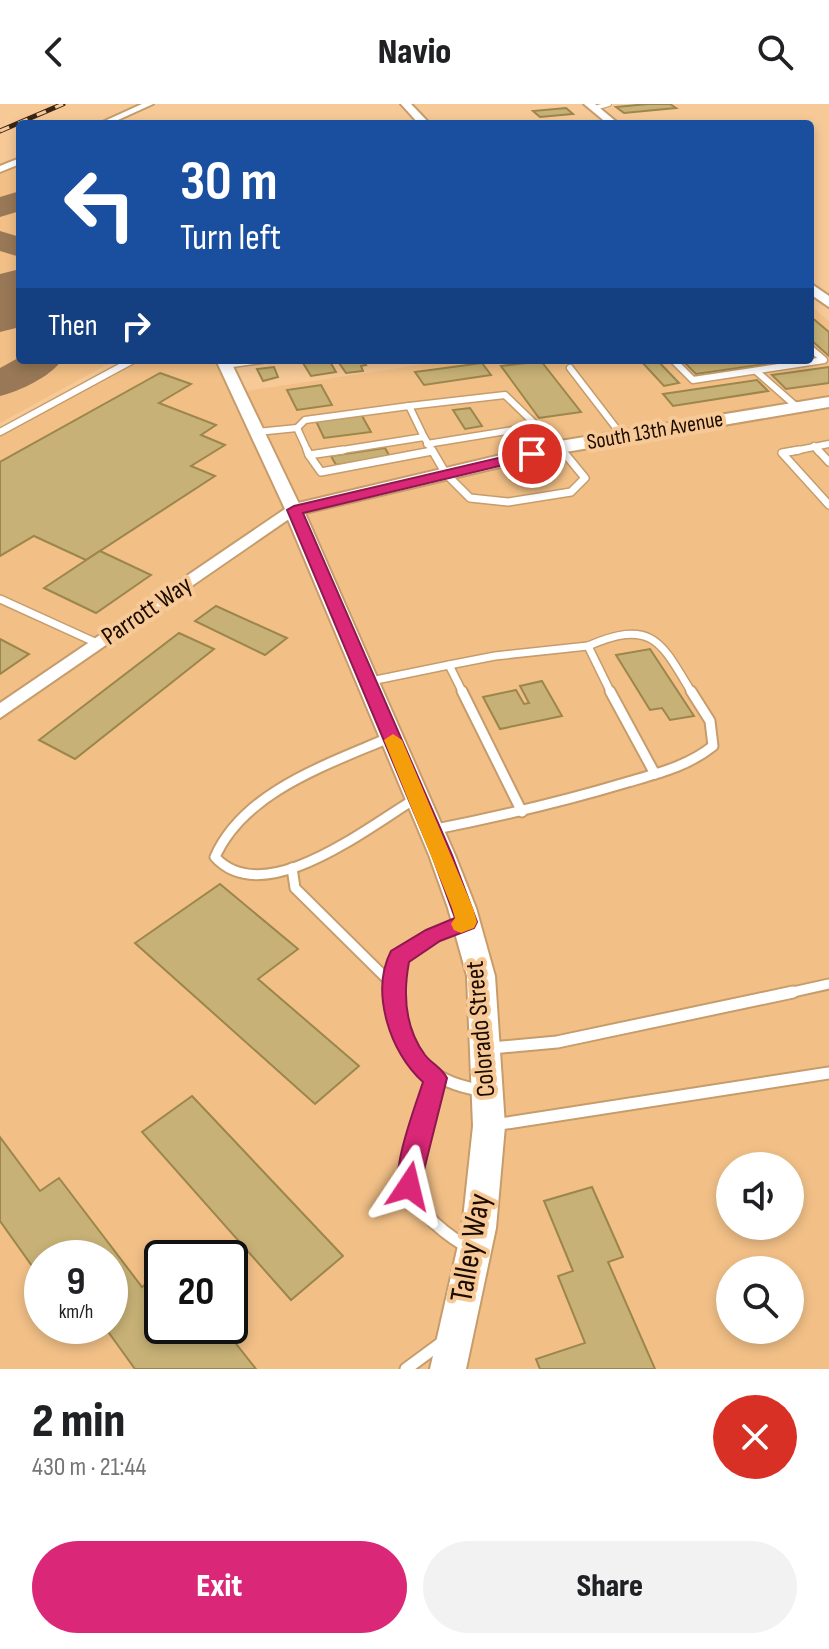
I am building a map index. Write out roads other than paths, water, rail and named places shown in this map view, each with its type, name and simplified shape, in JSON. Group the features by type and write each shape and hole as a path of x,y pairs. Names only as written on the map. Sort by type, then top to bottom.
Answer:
{"main road":[{"name":"South 13th Avenue","path":"294,510 560,447 829,402"},
{"name":"Colorado Street","path":"294,510 431,829 466,922 481,976 489,1126"},
{"name":"Talley Way","path":"448,1369 474,1250 489,1126"}],"street":[{"path":"111,120 149,104"},
{"path":"406,104 421,120"},
{"path":"592,106 609,120"},
{"name":"Colorado Street","path":"225,364 294,510"},
{"name":"Parrott Way","path":"0,712 294,510"}],"lane":[{"path":"592,106 609,104"},
{"path":"814,351 824,360 814,362"},
{"path":"0,432 126,364"},
{"path":"677,364 693,380 799,364"},
{"path":"570,368 623,437"},
{"path":"756,371 797,407"},
{"path":"257,432 297,428 305,420 409,406 505,395 560,447 585,478 571,492 497,502 470,498 446,474 409,406"},
{"path":"309,455 538,426"},
{"path":"297,428 321,472 432,451"},
{"path":"829,444 782,453 829,505"},
{"path":"814,446 829,462"},
{"path":"0,599 99,644"},
{"path":"368,681 495,656 588,646 628,634 647,635 662,644 710,721 713,746 697,761 561,804 431,829"},
{"path":"588,646 655,774"},
{"path":"449,665 522,812"},
{"path":"391,736 289,786 251,810 218,843 215,857 232,875 245,877 292,868 310,862 418,798"},
{"path":"292,868 295,888 385,977 395,979"},
{"path":"466,922 433,935 399,957 395,979 396,1018 417,1063 435,1078 458,1089 488,1090"},
{"path":"487,1049 557,1042 829,984"},
{"path":"489,1126 829,1073"},
{"path":"435,1078 414,1154 409,1186 419,1213 444,1235 474,1250"},
{"path":"406,1369 455,1333"}],"railway":[{"path":"26,120 63,104"},
{"path":"0,131 16,124"}]}
